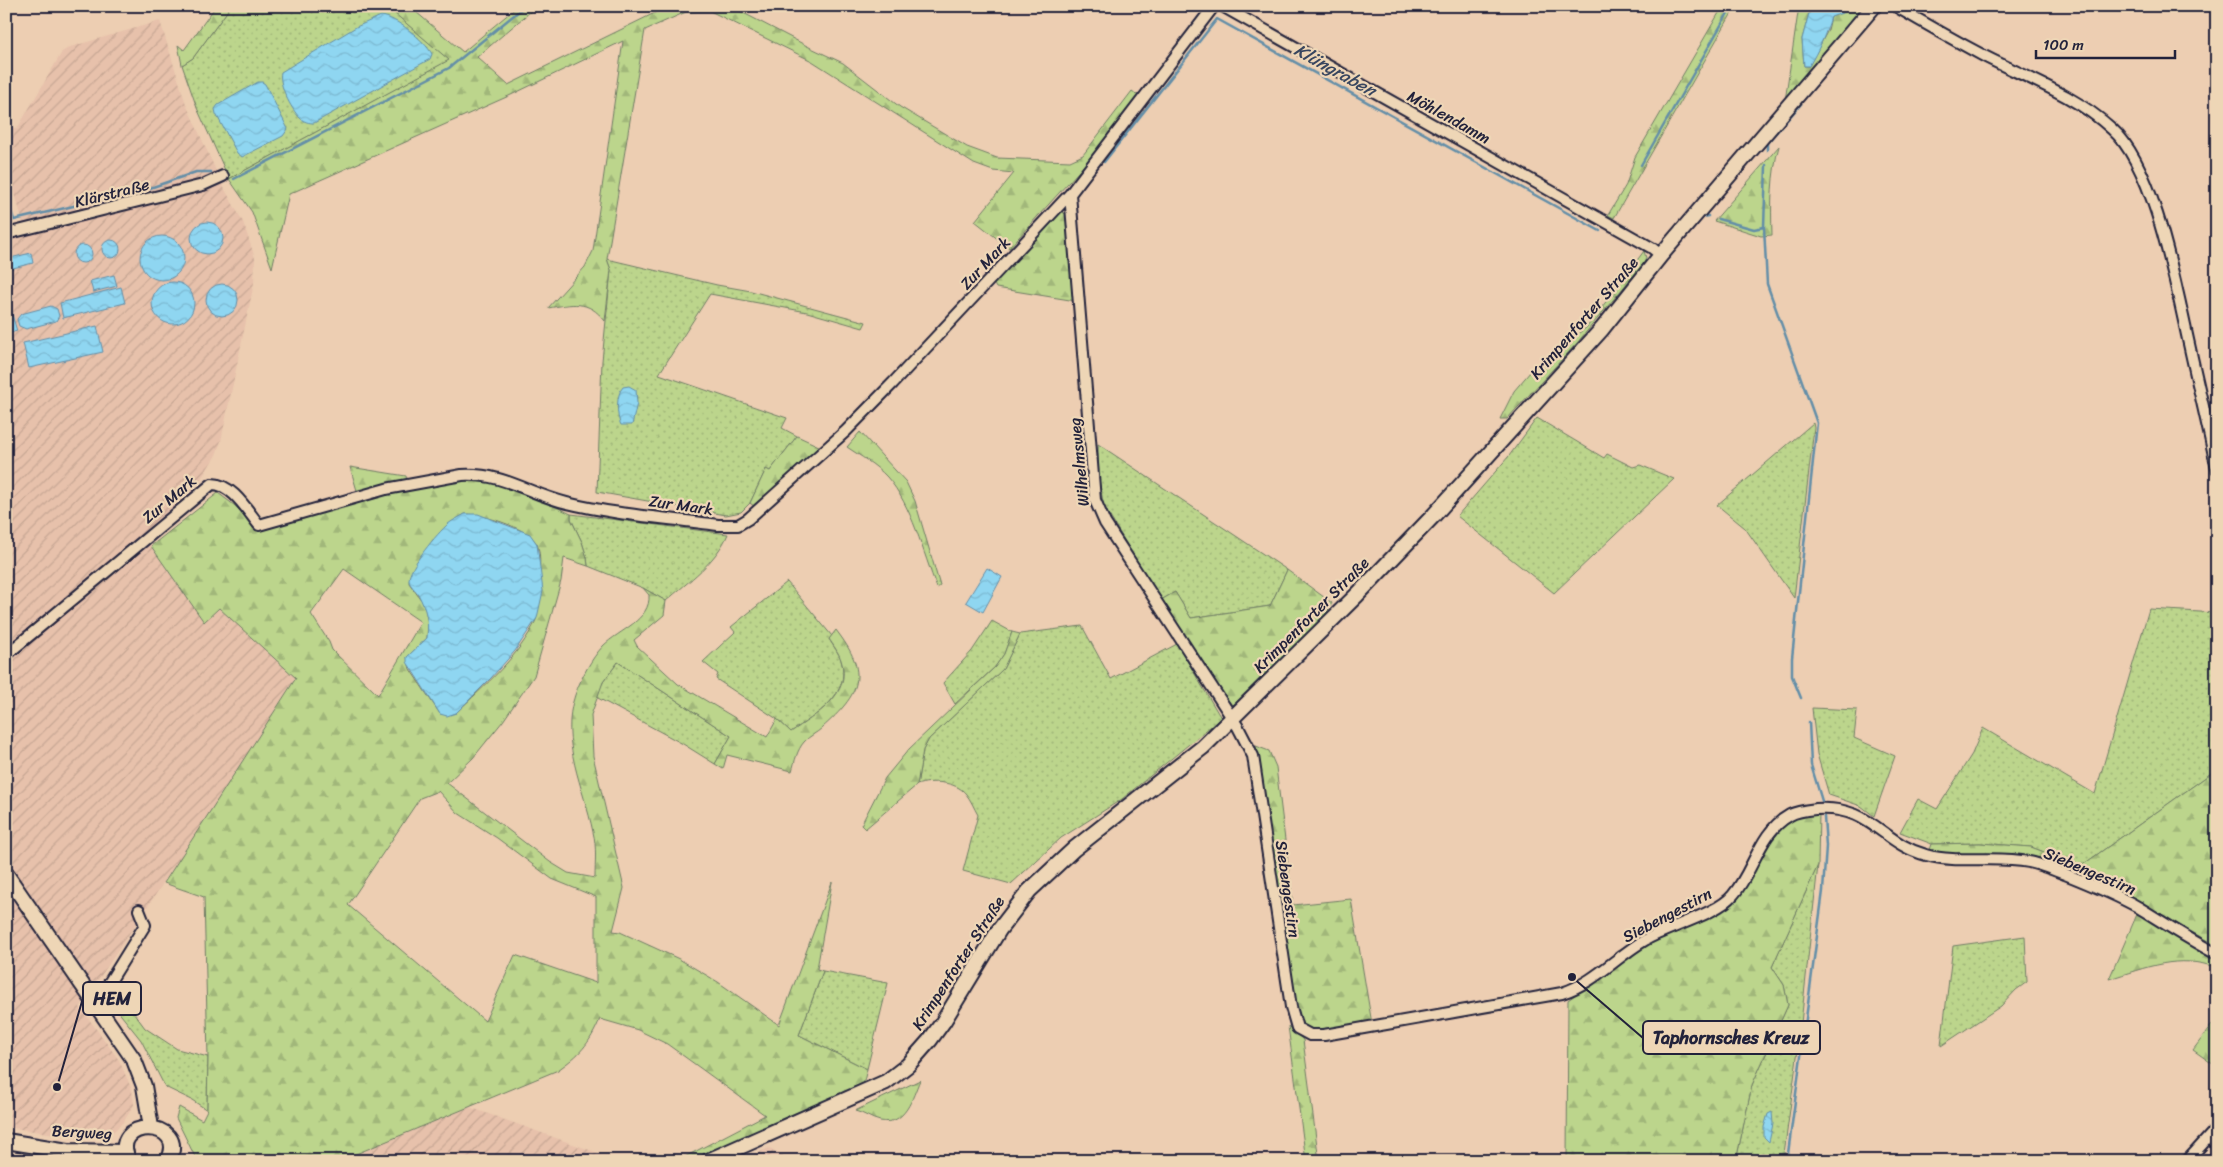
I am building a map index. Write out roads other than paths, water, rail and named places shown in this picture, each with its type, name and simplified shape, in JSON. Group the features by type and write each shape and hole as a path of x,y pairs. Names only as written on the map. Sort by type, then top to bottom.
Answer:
{"street":[{"name":"Zur Mark","path":"6,655 212,484 219,484 227,489 241,501 259,524 386,489 474,474 504,479 550,498 582,507 718,525 738,525 748,519 846,431 1070,194 1214,6"},
{"name":"Möhlendamm","path":"1222,6 1643,243 1660,255"},
{"name":"Krimpenforter Straße","path":"708,1161 886,1082 908,1065 943,1022 999,930 1029,890 1074,849 1203,747 1434,515 1602,329 1660,255 1874,6"},
{"path":"1895,6 1984,56 2061,93 2113,129 2125,144 2141,170 2155,208 2179,300 2217,469"},
{"name":"Klärstraße","path":"6,234 204,185 223,176"},
{"name":"Wilhelmsweg","path":"1070,194 1092,479 1097,506 1105,523 1232,719"},
{"name":"Siebengestirn","path":"1232,719 1247,741 1253,756 1290,1007 1297,1028 1310,1035 1324,1035 1374,1028 1562,993 1580,986 1645,940 1717,907 1733,896 1756,853 1776,825 1791,814 1828,808 1848,811 1864,818 1904,845 1926,855 1945,858 1999,858 2038,864 2078,879 2137,907 2217,954"},
{"path":"6,874 134,1060 144,1086 151,1127"},
{"path":"96,1004 145,926 139,910"},
{"path":"128,1156 128,1138 138,1129 151,1127 164,1132 168,1138 171,1151 168,1161"},
{"path":"2187,1161 2217,1128"},
{"name":"Bergweg","path":"6,1141 68,1152 128,1156"}],"water":[{"path":"1811,6 1850,6 1845,12 1831,17 1819,48 1809,66 1804,66 1802,39"},
{"path":"381,16 402,25 417,37 432,54 430,59 314,123 302,119 296,114 286,96 281,83 281,72 356,27"},
{"path":"258,82 265,84 288,129 283,136 242,157 237,153 215,109 218,105"},
{"path":"207,222 213,223 218,227 222,232 222,244 218,249 213,253 207,254 201,253 196,249 192,244 191,238 192,232 196,227 201,223"},
{"path":"162,236 174,240 180,246 184,258 180,270 174,276 162,280 150,276 144,270 140,258 144,246 150,240"},
{"path":"107,240 115,240 120,245 118,256 107,258 102,253 102,245"},
{"path":"83,245 89,248 92,254 89,260 83,263 77,260 74,254 77,248"},
{"path":"31,253 33,263 9,269 6,259"},
{"path":"114,275 117,286 93,292 90,281"},
{"path":"173,282 188,288 194,303 188,318 173,324 158,318 152,303 158,288"},
{"path":"222,284 228,285 233,289 237,294 237,306 233,311 228,315 222,316 216,315 211,311 207,306 206,300 207,294 211,289 216,285"},
{"path":"121,287 125,303 63,318 60,303"},
{"path":"6,295 17,331 6,334"},
{"path":"51,306 57,309 59,316 56,321 26,329 19,326 17,319 21,314"},
{"path":"97,326 103,352 29,368 23,343"},
{"path":"629,386 636,390 637,403 632,425 621,425 618,416 619,395 623,387"},
{"path":"465,514 478,514 530,534 537,544 543,591 537,618 515,651 456,713 447,716 440,714 407,662 407,657 427,638 428,632 423,605 409,581 413,567 431,542 448,524"},
{"path":"987,568 1002,577 983,612 966,602"},
{"path":"1772,1112 1773,1124 1769,1142 1764,1137 1764,1127 1768,1114"}],"waterway":[{"path":"234,179 449,68 525,6"},
{"path":"1641,165 1732,6"},
{"name":"Klüngraben","path":"1104,162 1217,19 1600,231"},
{"path":"1767,150 1767,143 1801,104"},
{"path":"1766,165 1764,227 1767,284 1817,423 1792,658 1792,676 1801,698"},
{"path":"6,196 14,220 150,188 196,172 211,172"},
{"path":"1668,258 1703,217 1708,216"},
{"path":"1718,219 1754,229 1764,227"},
{"path":"1809,722 1811,765 1822,801"},
{"path":"1787,1161 1823,891 1826,846 1824,817"}],"place":[{"name":"Taphornsches Kreuz","path":"1572,977"},
{"name":"HEM","path":"57,1087"}]}
